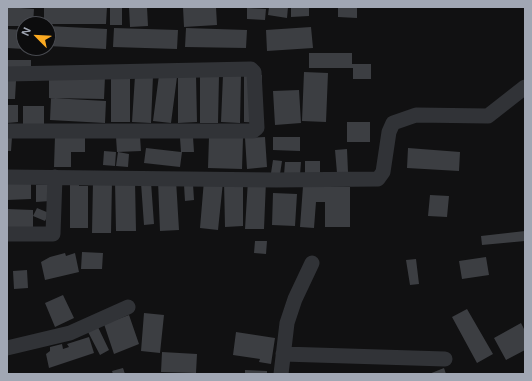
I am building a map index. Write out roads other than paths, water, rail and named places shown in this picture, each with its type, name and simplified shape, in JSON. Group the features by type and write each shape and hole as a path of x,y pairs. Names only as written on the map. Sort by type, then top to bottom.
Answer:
{"street":[{"path":"7,74 251,69 254,72 257,128 253,130 7,131"},
{"path":"7,177 276,180 378,179 383,172 389,132 393,123 416,115 488,116 525,87"},
{"path":"7,234 52,234 55,177"},
{"path":"281,374 289,317 295,299 312,263"},
{"path":"7,348 70,333 128,307"},
{"path":"283,354 445,360"}]}
